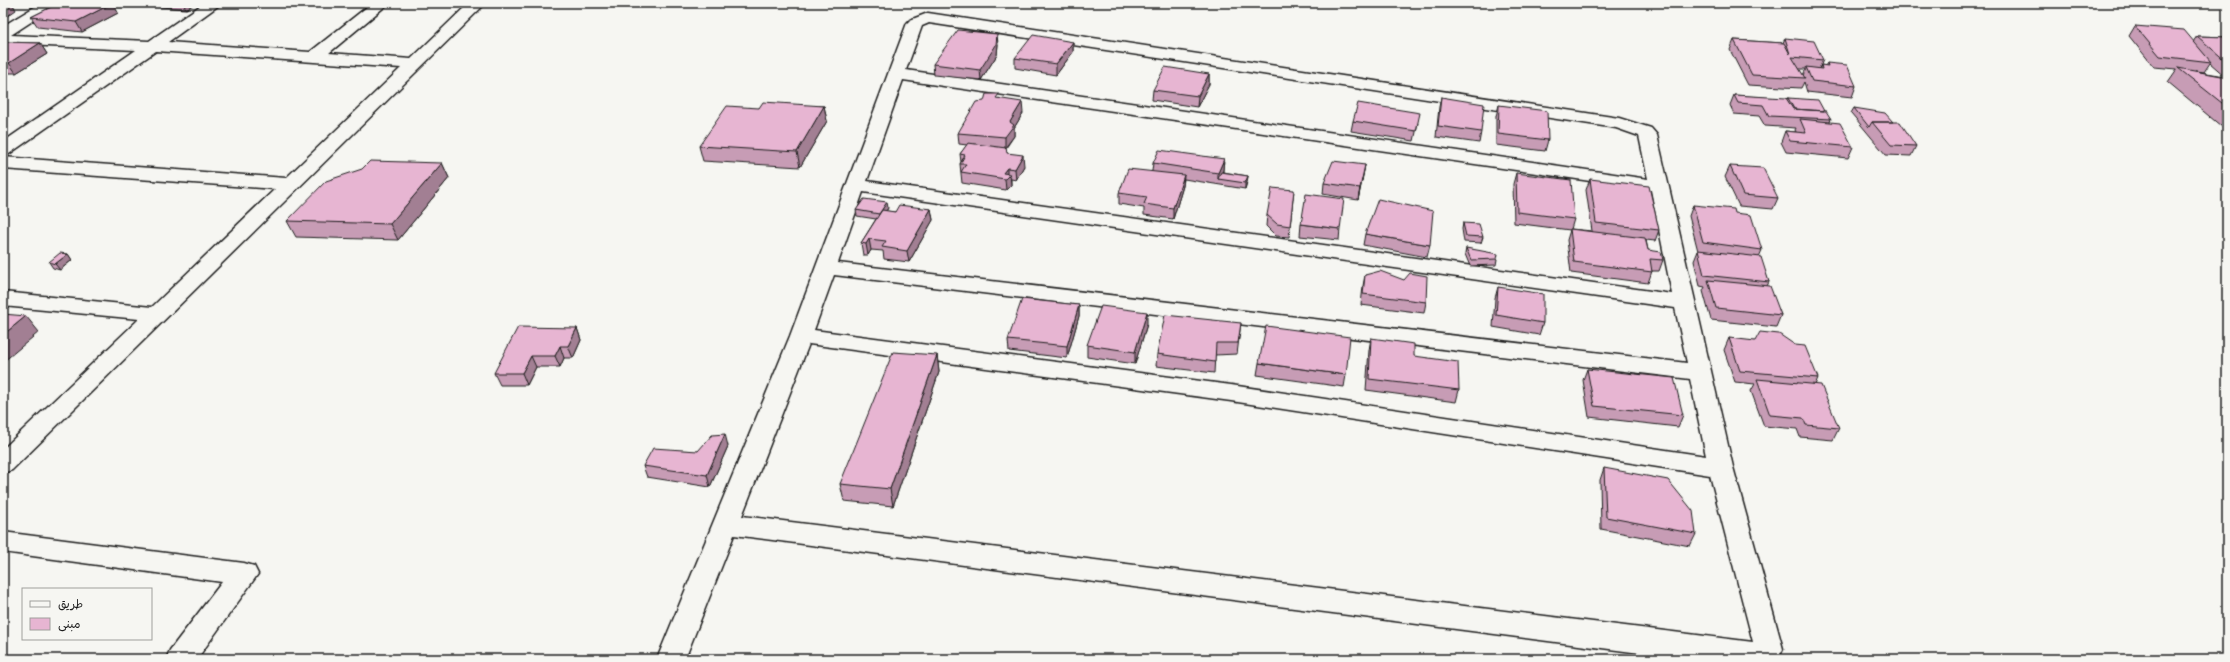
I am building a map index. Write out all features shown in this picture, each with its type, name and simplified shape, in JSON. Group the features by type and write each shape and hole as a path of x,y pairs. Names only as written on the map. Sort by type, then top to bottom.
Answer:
{"street":[{"path":"3,33 52,3"},
{"path":"3,150 214,3"},
{"path":"313,58 381,3"},
{"path":"3,464 478,3"},
{"path":"671,659 801,336 915,23 928,18 1619,123 1639,128 1648,135 1721,467 1769,650 1760,654 1750,655 726,524"},
{"path":"3,39 153,46 415,64"},
{"path":"896,74 1659,186"},
{"path":"3,163 290,184"},
{"path":"856,185 1685,303"},
{"path":"826,268 1700,372"},
{"path":"3,299 157,314"},
{"path":"801,336 1231,393 1721,467"},
{"path":"3,542 244,574 180,659"}],"building":[{"path":"59,3 113,3 76,22 31,17"},
{"path":"2135,26 2184,30 2211,62 2160,56"},
{"path":"958,30 997,34 996,45 980,70 933,64"},
{"path":"1033,35 1073,42 1056,64 1015,58"},
{"path":"2197,36 2227,37 2227,62"},
{"path":"1785,38 1814,41 1823,60 1792,57 1805,78 1752,75 1734,40 1784,43 1790,54"},
{"path":"3,42 40,43 9,63 3,63"},
{"path":"1827,63 1847,65 1856,86 1812,81 1806,67 1822,69 1821,65 1828,66"},
{"path":"1165,67 1209,74 1198,96 1153,90"},
{"path":"2178,68 2227,77 2227,107"},
{"path":"986,94 999,94 996,98 1022,102 1010,122 1014,125 1005,137 958,133 976,102 984,101"},
{"path":"1734,95 1786,98 1793,109 1826,111 1831,119 1769,116 1763,105 1738,103"},
{"path":"1441,97 1484,104 1481,132 1438,126"},
{"path":"1788,98 1818,100 1824,111 1794,109"},
{"path":"763,102 824,106 797,152 699,146 727,106 759,108"},
{"path":"1358,103 1420,113 1416,131 1353,121"},
{"path":"1499,105 1547,111 1548,140 1498,134"},
{"path":"1854,108 1885,113 1893,122 1872,122 1869,127"},
{"path":"1800,119 1840,123 1853,147 1790,141 1785,131 1806,133"},
{"path":"1872,122 1900,122 1916,146 1891,145"},
{"path":"968,143 1006,148 1007,153 1023,155 1015,169 1007,168 1003,173 1010,174 1005,179 961,172 966,164 960,164 965,155 960,154"},
{"path":"1159,150 1224,159 1218,173 1153,163"},
{"path":"370,161 442,163 390,224 287,221 326,181 362,169"},
{"path":"1333,161 1365,165 1360,188 1324,183"},
{"path":"1730,166 1763,168 1778,198 1743,195"},
{"path":"1128,169 1184,175 1173,208 1144,204 1147,197 1119,193"},
{"path":"1221,172 1248,176 1245,183 1218,179"},
{"path":"1516,173 1571,180 1574,219 1517,212"},
{"path":"1590,179 1649,186 1659,230 1596,223"},
{"path":"1272,188 1294,190 1290,226 1277,224 1267,215"},
{"path":"1306,194 1344,199 1340,229 1301,224"},
{"path":"864,199 887,202 879,214 856,210"},
{"path":"1378,199 1433,211 1430,245 1365,234"},
{"path":"899,205 931,209 907,251 882,247 886,241 869,239 866,244 861,243 882,210 895,212"},
{"path":"1693,205 1734,209 1735,213 1751,215 1762,250 1703,242"},
{"path":"1463,223 1479,224 1483,237 1466,236"},
{"path":"1570,229 1645,238 1648,250 1661,252 1663,260 1650,259 1652,272 1574,262"},
{"path":"1466,248 1498,254 1497,259 1471,260"},
{"path":"1698,250 1761,257 1769,282 1704,275"},
{"path":"60,253 68,254 55,264 49,262"},
{"path":"1380,271 1404,280 1410,273 1427,276 1426,302 1363,294 1365,275"},
{"path":"1708,280 1770,286 1781,315 1716,308"},
{"path":"1498,287 1543,294 1543,323 1496,315"},
{"path":"1022,299 1079,305 1067,346 1008,340"},
{"path":"1101,306 1147,312 1135,352 1087,345"},
{"path":"3,314 26,316 3,335"},
{"path":"1165,315 1241,323 1238,343 1216,343 1215,362 1157,354"},
{"path":"1266,326 1350,337 1346,375 1259,363"},
{"path":"518,327 577,328 568,346 560,346 555,356 531,356 522,373 494,373"},
{"path":"1760,332 1779,334 1795,345 1805,346 1818,378 1740,371 1729,338 1755,341"},
{"path":"1371,338 1414,344 1414,356 1458,362 1459,390 1369,379"},
{"path":"893,352 937,355 890,489 840,484"},
{"path":"1587,369 1674,378 1683,415 1594,406"},
{"path":"1757,379 1821,385 1839,428 1806,425 1803,418 1770,415"},
{"path":"725,434 707,475 643,466 653,448 698,451 712,435"},
{"path":"1604,468 1668,480 1693,511 1696,534 1606,517"}]}
